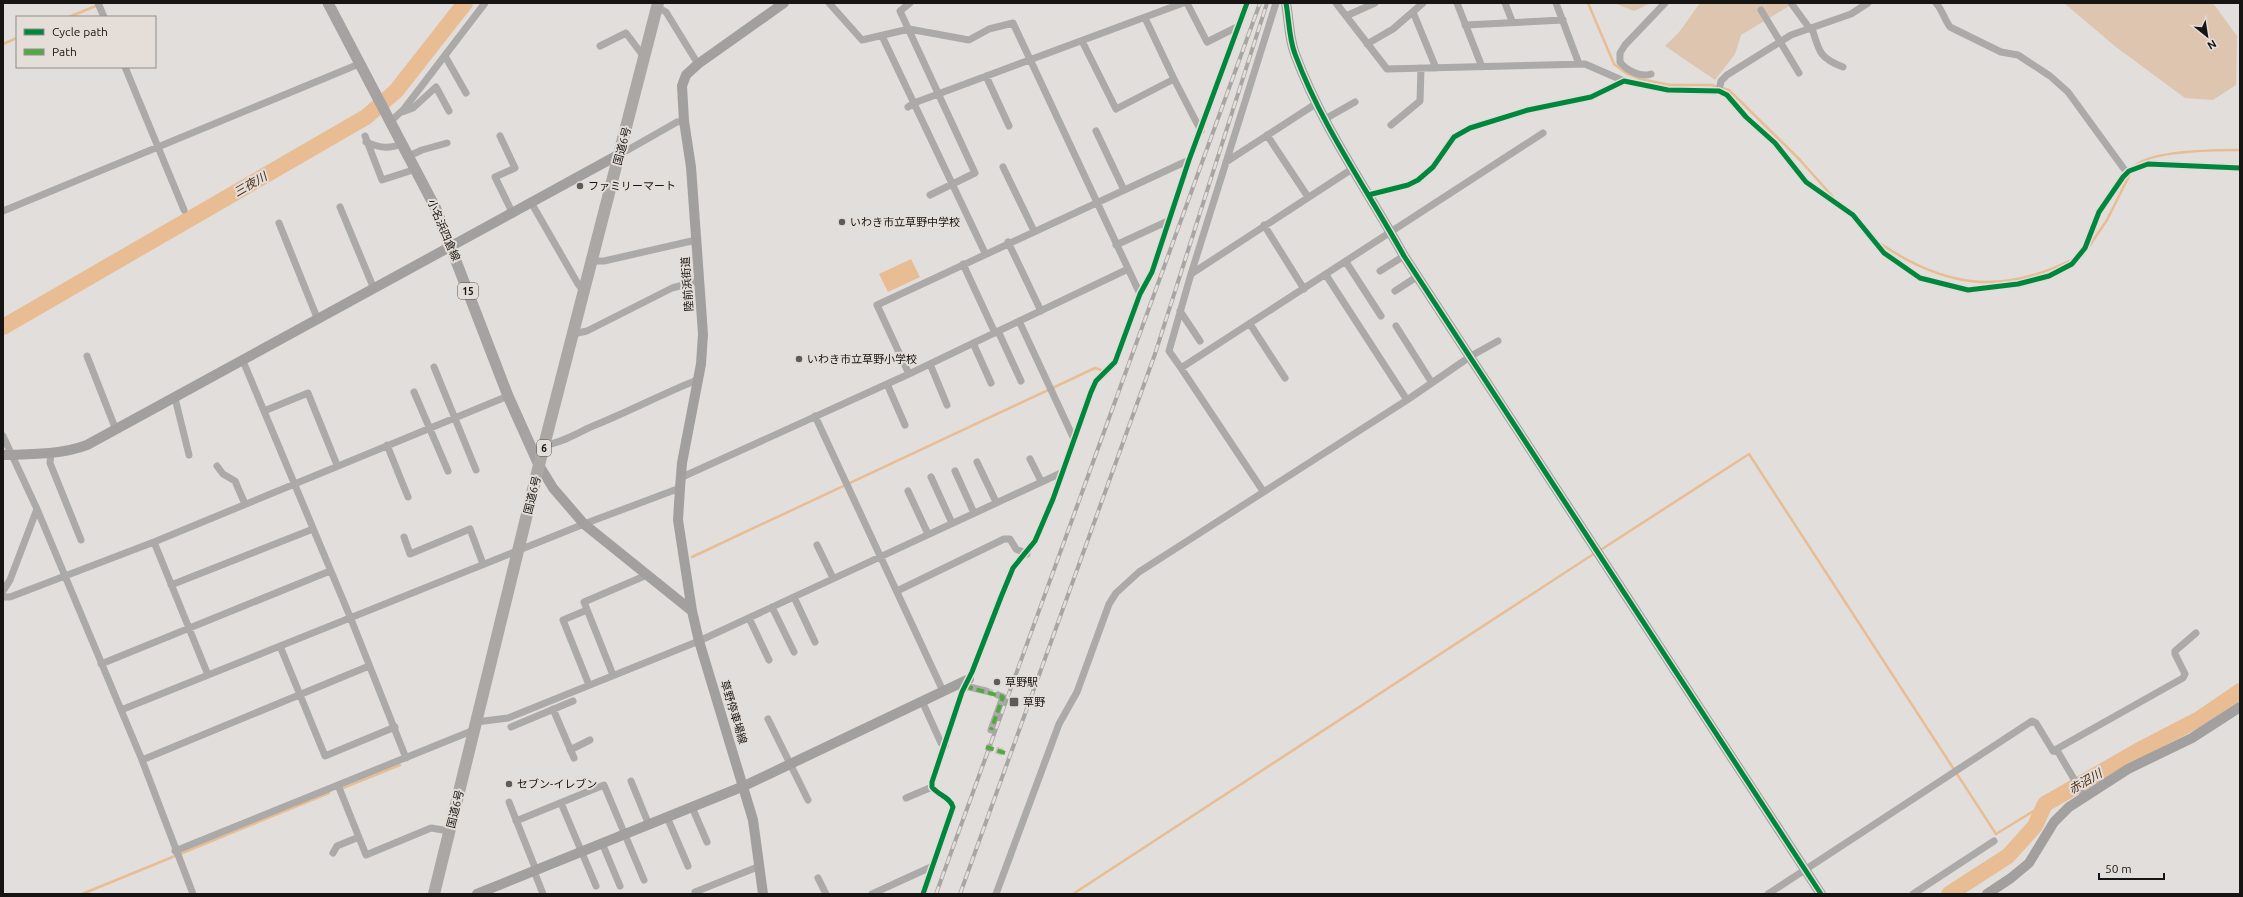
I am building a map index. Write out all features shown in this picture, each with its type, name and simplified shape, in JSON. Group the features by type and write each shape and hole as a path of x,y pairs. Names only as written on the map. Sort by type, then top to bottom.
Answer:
{"highway":[{"name":"国道6号","path":"434,894 539,465 658,5"}],"main road":[{"name":"小名浜四倉線","path":"328,3 436,209 452,247 508,396 539,465"}],"street":[{"path":"98,3 104,16"},
{"path":"400,113 485,3"},
{"name":"陸前浜街道","path":"692,611 678,520 680,483 704,334 698,281 691,167 684,121 682,86 686,75 698,64 771,7 784,3"},
{"path":"829,3 862,40 909,29 970,40 989,29 1013,23 1096,203 1140,294"},
{"path":"910,3 900,11 975,173 930,195"},
{"path":"911,105 1029,59 1183,3"},
{"path":"1186,3 1207,42 1239,26"},
{"path":"906,798 932,787 967,682 1013,568 1027,554 1035,541 1096,381 1115,362 1140,294 1152,272 1189,160 1247,3"},
{"path":"1263,492 1169,351 1191,274 1276,3"},
{"path":"1286,3 1295,53 1317,103 1352,168 1404,256 1821,894"},
{"path":"1336,3 1387,69 1585,64 1624,81 1668,90 1719,88 1746,117 1775,143 1806,182 1854,215 1884,253 1920,278 1955,288 1968,290 2018,284 2049,276 2072,264 2085,248 2099,212 2127,174 2138,166 2148,164 2240,168"},
{"path":"1346,16 1375,3"},
{"path":"1367,44 1393,29 1423,3"},
{"path":"1457,3 1482,67"},
{"path":"1505,3 1512,21"},
{"path":"1556,3 1579,64"},
{"path":"1651,74 1647,76 1634,72 1622,64 1620,53 1625,45 1664,3"},
{"path":"1791,3 1811,28 1817,44 1825,58 1832,64 1843,67"},
{"path":"1719,88 1721,80 1727,75 1791,35 1851,14 1868,3"},
{"path":"1936,3 1945,15 1946,22 1950,27 2002,52 2022,57 2062,86 2127,174"},
{"path":"658,5 666,12 698,64"},
{"path":"1761,10 1799,73"},
{"path":"1413,12 1436,68"},
{"path":"1145,18 1174,79 1201,130"},
{"path":"1465,25 1512,21 1563,20"},
{"path":"600,46 626,33 645,57"},
{"path":"882,36 911,105 953,184 985,253"},
{"path":"1082,41 1116,109 1174,79"},
{"path":"445,56 466,93"},
{"path":"3,211 359,64"},
{"path":"1612,76 1622,64"},
{"path":"124,68 184,210"},
{"path":"1391,125 1420,101 1421,68"},
{"path":"986,76 1009,126"},
{"path":"1368,196 1408,185 1418,180 1433,167 1454,137 1470,128 1528,110 1591,98 1624,81"},
{"path":"390,120 400,113 413,108 436,87 449,111"},
{"path":"1325,119 1355,102"},
{"path":"1226,162 1317,103"},
{"path":"7,455 51,453 74,450 116,430 532,204 677,122 684,121"},
{"path":"1096,131 1124,190"},
{"path":"1181,368 1346,262 1543,132"},
{"path":"500,136 515,168 495,178 513,214"},
{"path":"1267,136 1308,197"},
{"path":"403,144 380,148 366,139 382,180 416,169"},
{"path":"409,156 422,150 447,143"},
{"path":"909,374 877,305 1008,242 1189,160"},
{"path":"1003,167 1034,231"},
{"path":"1191,274 1352,168"},
{"path":"532,204 584,292"},
{"path":"340,208 374,289"},
{"path":"1116,245 1168,221"},
{"path":"279,223 318,320"},
{"path":"1264,225 1304,289"},
{"path":"592,261 604,261 696,240"},
{"path":"1008,242 1041,311"},
{"path":"1380,271 1404,256"},
{"path":"1346,262 1381,316"},
{"path":"963,264 1021,381"},
{"path":"120,710 351,619 483,564 518,552 680,483 815,416 909,374 1128,269"},
{"path":"1326,275 1407,400"},
{"path":"1395,291 1418,276"},
{"path":"573,334 587,331 672,288 698,281"},
{"path":"1180,312 1200,341"},
{"path":"1019,321 1074,439"},
{"path":"1250,324 1285,378"},
{"path":"1396,326 1432,384"},
{"path":"996,894 1059,724 1077,692 1109,604 1116,593 1140,572 1432,384 1470,356 1498,341"},
{"path":"973,343 991,382"},
{"path":"87,356 116,430"},
{"path":"243,361 293,484 351,619 406,758"},
{"path":"930,364 947,405"},
{"path":"434,367 476,470"},
{"path":"545,445 554,444 603,423 655,397 697,380"},
{"path":"887,384 905,425"},
{"path":"414,392 448,471"},
{"path":"264,411 308,393 337,465"},
{"path":"3,597 10,597 154,542 337,465 508,396"},
{"path":"175,398 189,455"},
{"path":"815,416 943,691"},
{"path":"3,436 7,455 37,509 142,760 193,894"},
{"path":"387,445 408,497"},
{"path":"51,453 50,463 81,540"},
{"path":"1030,459 1041,481"},
{"path":"977,462 996,502"},
{"path":"539,465 553,488 584,524 692,611"},
{"path":"217,466 223,474 235,481 245,504"},
{"path":"955,471 974,512"},
{"path":"177,854 338,785 406,758 475,726 508,718 699,641 974,512 1062,473"},
{"path":"931,477 952,523"},
{"path":"908,491 928,534"},
{"path":"3,592 10,580 37,509"},
{"path":"172,585 313,529"},
{"path":"404,537 410,554 470,529 483,564"},
{"path":"897,591 1004,539 1010,539 1016,549 1027,554"},
{"path":"154,542 208,675"},
{"path":"817,545 833,578"},
{"path":"101,664 330,571"},
{"path":"613,675 584,602 647,575"},
{"path":"794,596 815,642"},
{"path":"772,607 794,652"},
{"path":"587,610 563,620 589,685"},
{"name":"草野停車場線","path":"692,611 699,641 744,786 753,820 760,866 761,893"},
{"path":"749,618 769,660"},
{"path":"2053,751 2183,678 2185,674 2174,654 2175,651 2196,633"},
{"path":"280,646 325,756 394,728"},
{"path":"142,760 369,666"},
{"path":"477,894 744,786 943,691 967,682 986,691"},
{"path":"991,730 1003,697 998,695"},
{"path":"511,727 573,701"},
{"path":"922,701 941,743 945,746"},
{"path":"548,702 574,758"},
{"path":"1987,894 2025,867 2080,789 2128,769 2192,738 2240,706"},
{"path":"768,719 808,800"},
{"path":"1768,894 2032,721 2036,723 2053,751 2058,752 2080,789"},
{"path":"570,750 590,740"},
{"path":"631,781 649,825"},
{"path":"338,785 366,855 431,828 449,831"},
{"path":"516,821 604,785 644,880"},
{"path":"922,894 953,807 951,801 936,792 932,787"},
{"path":"509,802 543,894"},
{"path":"561,803 580,852 596,886"},
{"path":"692,807 707,842"},
{"path":"667,817 688,866"},
{"path":"333,853 337,846 359,837"},
{"path":"1913,894 1994,842"},
{"path":"602,843 620,886"},
{"path":"695,892 760,866"},
{"path":"872,894 933,866"},
{"path":"818,878 826,894"}],"shaded area":[{"path":"1614,3 1651,3 1634,11"},
{"path":"1700,3 1794,3 1741,35 1735,54 1715,80 1665,46 1680,31"},
{"path":"2064,3 2213,3 2237,36 2236,85 2213,100 2185,98 2116,47"},
{"path":"911,259 920,277 888,292 879,274"}],"waterway":[{"path":"71,16 103,3"},
{"name":"三夜川","path":"3,327 366,117 396,91 465,3"},
{"path":"1588,3 1614,64 1626,73 1640,79 1670,85 1711,85 1729,90 1800,160 1833,197"},
{"path":"3,44 16,38"},
{"path":"2133,168 2140,162 2167,154 2199,151 2240,150"},
{"path":"2088,248 2107,220 2130,174"},
{"path":"1881,244 1905,259 1929,270 1952,278 1975,282 1999,282 2023,278 2073,259"},
{"path":"692,557 1095,368 1101,370"},
{"path":"1599,551 1749,454 1996,834 2045,804"},
{"path":"1073,894 1595,553"},
{"name":"赤沼川","path":"1949,894 2008,856 2035,826 2045,804 2143,748 2199,719 2240,691"},
{"path":"343,788 400,765"},
{"path":"82,894 329,793"}],"tunnel":[{"path":"986,691 998,695"},
{"path":"986,747 1005,753"}],"railway":[{"path":"936,894 1260,3"},
{"path":"960,894 1155,354 1267,3"}],"marked path":[{"path":"965,686 1003,697 991,730"},
{"path":"986,747 1005,753"}],"cycle path":[{"path":"923,894 953,807 947,798 932,787 932,782 962,692 972,672 1013,568 1035,541 1053,499 1096,381 1115,362 1140,294 1152,272 1189,160 1247,3"},
{"path":"1286,3 1293,48 1318,107 1404,256 1821,894"},
{"path":"1368,195 1408,185 1418,180 1433,167 1454,137 1470,128 1528,110 1591,97 1624,81 1668,90 1719,91 1727,95 1746,117 1775,143 1806,182 1853,215 1884,253 1920,278 1968,290 2018,284 2049,276 2072,264 2085,248 2099,212 2123,177 2129,171 2148,164 2240,168"}],"place":[{"name":"ファミリーマート","path":"580,186"},
{"name":"いわき市立草野中学校","path":"842,222"},
{"name":"いわき市立草野小学校","path":"799,359"},
{"name":"草野駅","path":"997,682"},
{"name":"草野","path":"1014,702"},
{"name":"セブン-イレブン","path":"509,784"}]}
